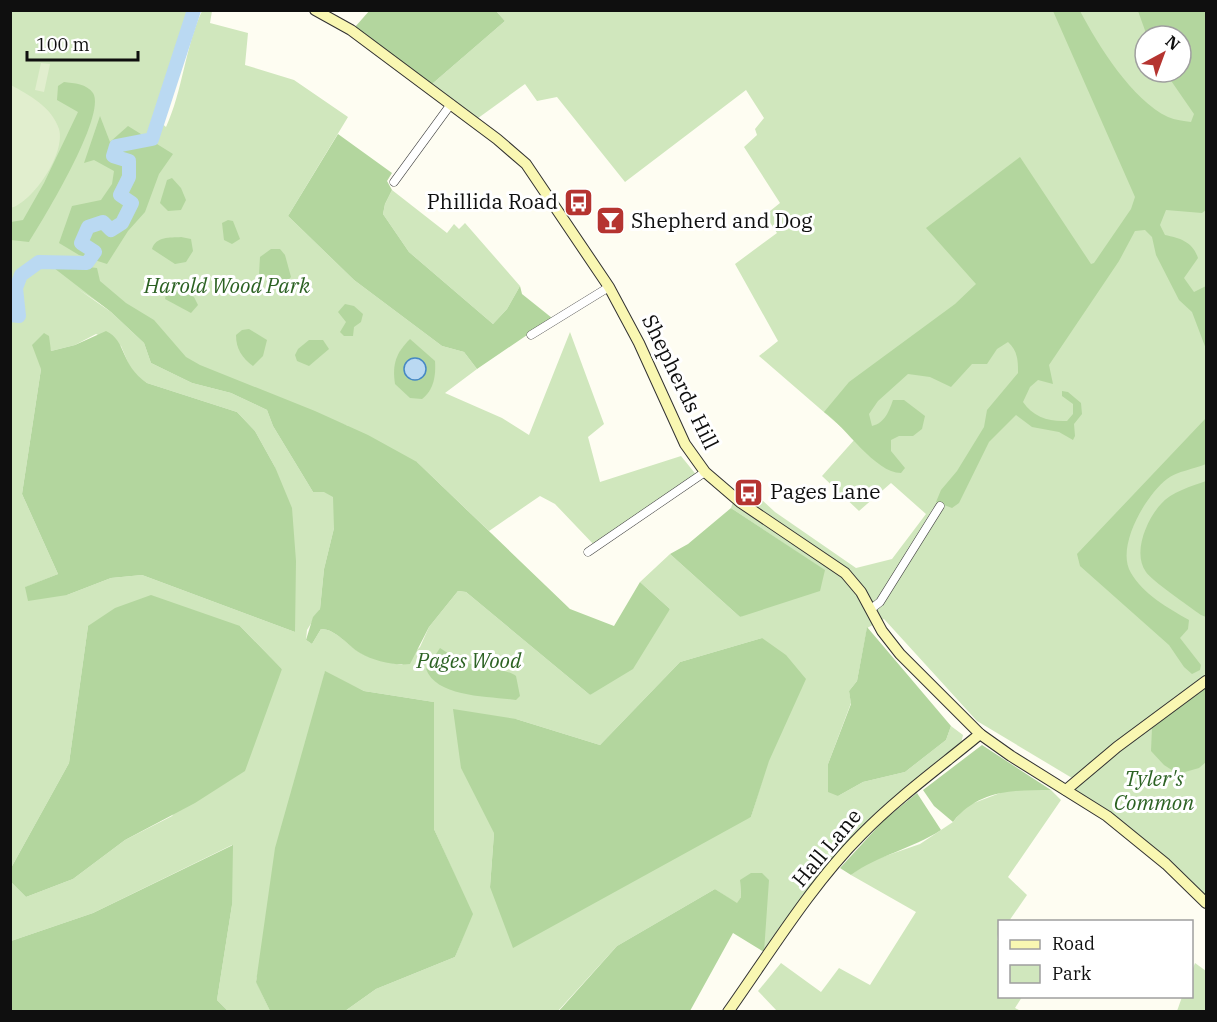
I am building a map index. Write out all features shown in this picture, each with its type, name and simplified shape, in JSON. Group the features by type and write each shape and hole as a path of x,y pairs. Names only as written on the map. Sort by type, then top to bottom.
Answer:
{"street":[{"name":"Shepherds Hill","path":"315,10 351,30 452,104 526,164 609,287 643,351 685,444 705,472 740,502 845,573 861,592 882,631 900,654 980,734 1133,836 1206,903"},
{"path":"394,182 452,104"},
{"path":"531,335 609,287"},
{"path":"588,552 705,472"},
{"path":"871,609 880,602 940,506"},
{"path":"1066,790 1117,747 1206,681"},
{"name":"Hall Lane","path":"728,1011 819,886 860,835 897,801 980,734"}],"green space":[{"path":"370,10 496,11 505,21 432,84 355,27"},
{"path":"11,11 194,11 158,120 166,127 202,11 212,11 210,23 248,33 245,65 294,80 348,117 288,216 354,280 442,346 464,352 477,369 445,393 502,418 529,435 570,332 604,424 588,437 600,482 681,456 698,477 596,547 555,504 540,496 489,531 417,462 334,497 334,528 324,569 320,609 307,630 306,640 312,644 321,629 326,630 366,655 402,665 420,647 429,627 458,591 466,592 590,695 670,609 640,582 670,554 740,617 824,570 731,508 740,480 775,512 856,568 892,559 926,514 891,483 859,511 822,476 855,439 759,356 778,341 735,264 777,233 765,215 780,203 744,147 757,135 755,129 764,118 746,90 625,182 557,97 537,101 525,84 474,121 432,84 505,21 496,11 1206,11 1206,905 1171,869 1066,790 1077,781 977,721 884,619 867,628 857,681 849,691 851,703 828,764 838,796 863,782 905,772 946,740 951,726 963,735 961,744 862,827 832,859 764,952 740,880 741,897 737,904 715,889 617,946 558,1011 345,1011 376,989 455,957 472,914 434,829 434,702 364,691 325,672 256,981 270,1011 228,1011 217,1000 232,905 232,845 93,913 11,941 11,882 26,897 73,879 125,840 172,816 282,669 240,626 88,626 69,763 11,868","holes":["78,289 152,338 197,374 348,426 313,492 273,426 267,410 231,393 192,383 151,363 144,343 111,312","96,334 121,346 133,374 147,383 237,412 255,431 275,467 295,632 142,575 111,578 67,595 26,587 58,574 22,494 41,369 49,345 51,351 75,345","762,638 768,761 751,817 490,887 494,833 516,719 600,745 680,662"]},
{"path":"1053,11 1080,11 1106,55 1142,98 1168,117 1191,122 1194,114 1173,84 1193,84 1193,24 1143,24 1138,11 1206,11 1206,210 1202,213 1166,210 1160,225 1165,235 1181,239 1189,244 1198,258 1184,278 1194,292 1206,286 1206,349 1192,312 1179,300 1156,255 1152,237 1145,230 1135,231 1119,261 1049,365 1053,384 1038,380 1030,387 1023,402 1042,418 1067,421 1073,414 1073,404 1062,396 1062,391 1068,392 1081,403 1082,414 1074,424 1073,440 1059,432 1032,427 1016,415 989,442 959,503 952,508 936,502 941,490 957,471 984,427 987,410 1018,373 1016,353 1008,342 997,349 987,364 972,364 951,387 930,377 908,374 878,401 869,414 872,426 883,419 893,400 904,400 925,416 922,429 913,436 899,436 891,440 891,451 905,468 901,473 881,466 824,412 849,382 955,304 976,284 926,228 1020,157 1091,264 1094,263 1131,209 1135,197"},
{"path":"41,63 50,64 44,92 35,90"},
{"path":"64,82 84,86 93,93 95,105 91,122 72,168 29,242 11,240 11,222 23,220 44,183 78,112 57,100 58,86"},
{"path":"11,85 32,98 51,114 59,129 60,139 53,163 38,187 20,204 11,208"},
{"path":"100,116 110,142 128,126 173,154 159,174 145,212 128,231 107,264 79,255 59,243 72,206 101,200 112,184 114,171 94,160 84,163"},
{"path":"338,134 392,173 387,181 392,190 383,214 409,252 493,324 507,309 520,286 522,294 552,318 477,369 464,352 442,346 354,280 288,216"},
{"path":"172,178 181,188 186,200 181,210 168,211 160,203 167,180"},
{"path":"392,190 447,233 454,224 459,229 465,223 520,286 507,309 493,324 409,252 383,214"},
{"path":"228,220 233,221 240,239 232,244 224,240 222,223"},
{"path":"181,237 191,239 193,251 186,262 175,264 152,249 160,240"},
{"path":"271,249 280,249 285,255 291,277 284,285 259,274 260,257"},
{"path":"62,264 97,268 100,281 126,303 154,320 186,357 200,365 315,411 368,435 417,462 570,609 614,626 640,582 670,609 633,669 590,695 466,592 458,591 429,627 410,664 391,664 371,658 326,630 321,629 312,644 306,640 313,617 320,609 324,569 334,528 333,497 324,492 313,492 273,426 267,410 231,393 192,383 151,363 144,343 111,312 54,268"},
{"path":"172,286 194,297 198,305 191,313 165,299 167,290"},
{"path":"345,304 354,306 363,314 361,322 354,327 353,336 344,336 340,332 346,322 338,312"},
{"path":"249,329 267,340 263,356 253,366 240,353 236,340 236,335 242,330"},
{"path":"106,331 113,335 132,369 147,383 237,412 255,431 275,467 292,508 296,561 295,632 142,575 111,578 67,595 28,601 25,587 58,574 22,494 41,369 32,345 44,333 49,336 51,351 75,345"},
{"path":"410,339 435,361 433,382 422,399 410,398 395,384 396,359"},
{"path":"309,340 323,340 329,349 309,366 297,361 295,355 298,349"},
{"path":"1206,418 1206,464 1176,474 1159,487 1135,522 1127,550 1127,562 1131,573 1142,588 1189,620 1188,629 1180,638 1201,665 1200,670 1192,674 1184,667 1169,645 1080,566 1077,554"},
{"path":"1206,481 1206,617 1149,576 1140,555 1146,527 1161,504 1176,493"},
{"path":"731,508 825,570 820,591 740,617 670,554 688,544"},
{"path":"151,595 240,626 282,669 245,771 195,803 125,840 73,879 26,897 11,882 11,868 69,763 88,626 115,608"},
{"path":"867,627 951,726 946,740 905,772 863,782 838,796 828,792 828,764 851,704 849,691 857,681"},
{"path":"762,638 786,655 806,679 769,761 751,817 513,948 490,887 494,833 461,768 453,709 516,719 600,745 680,662"},
{"path":"440,648 465,662 506,671 516,676 520,696 516,700 479,696 441,686 426,669"},
{"path":"325,671 364,691 434,702 434,829 473,914 455,957 376,989 345,1011 270,1011 256,982 275,848"},
{"path":"1206,688 1206,762 1199,768 1178,774 1164,765 1151,751 1152,728"},
{"path":"982,745 1051,790 1023,790 997,794 963,811 953,822 934,806 923,790"},
{"path":"1008,790 1051,790 1061,800 1008,877 1027,895 1010,920 998,920 998,998 1021,998 1015,1008 1021,1011 777,1011 758,991 781,963 821,992 839,968 870,985 916,912 851,875 868,862 920,844 953,822 966,806"},
{"path":"917,793 941,830 872,862 851,875 840,868 884,820"},
{"path":"233,845 232,905 217,1000 228,1011 11,1011 11,941 93,913"},
{"path":"751,873 762,873 769,880 764,952 733,933 690,1011 558,1012 617,946 715,889 737,903 741,897 740,880"},
{"path":"1195,963 1206,971 1206,1011 1177,1011 1182,998 1193,998"}],"water":[{"path":"415,358 423,361 426,369 423,377 415,380 407,377 404,369 407,361"}],"waterway":[{"path":"10,315 19,316 16,288 21,275 39,262 87,263 95,252 81,243 88,227 103,222 111,230 122,223 132,203 120,195 129,177 129,161 113,156 116,146 152,139 194,10"}],"place":[{"name":"Phillida Road","path":"579,202"},
{"name":"Shepherd and Dog","path":"610,221"},
{"name":"Pages Lane","path":"749,492"}],"park label":[{"name":"Harold Wood Park","path":"227,286"},
{"name":"Pages Wood","path":"469,661"},
{"name":"Tyler's Common","path":"1154,791"}]}
